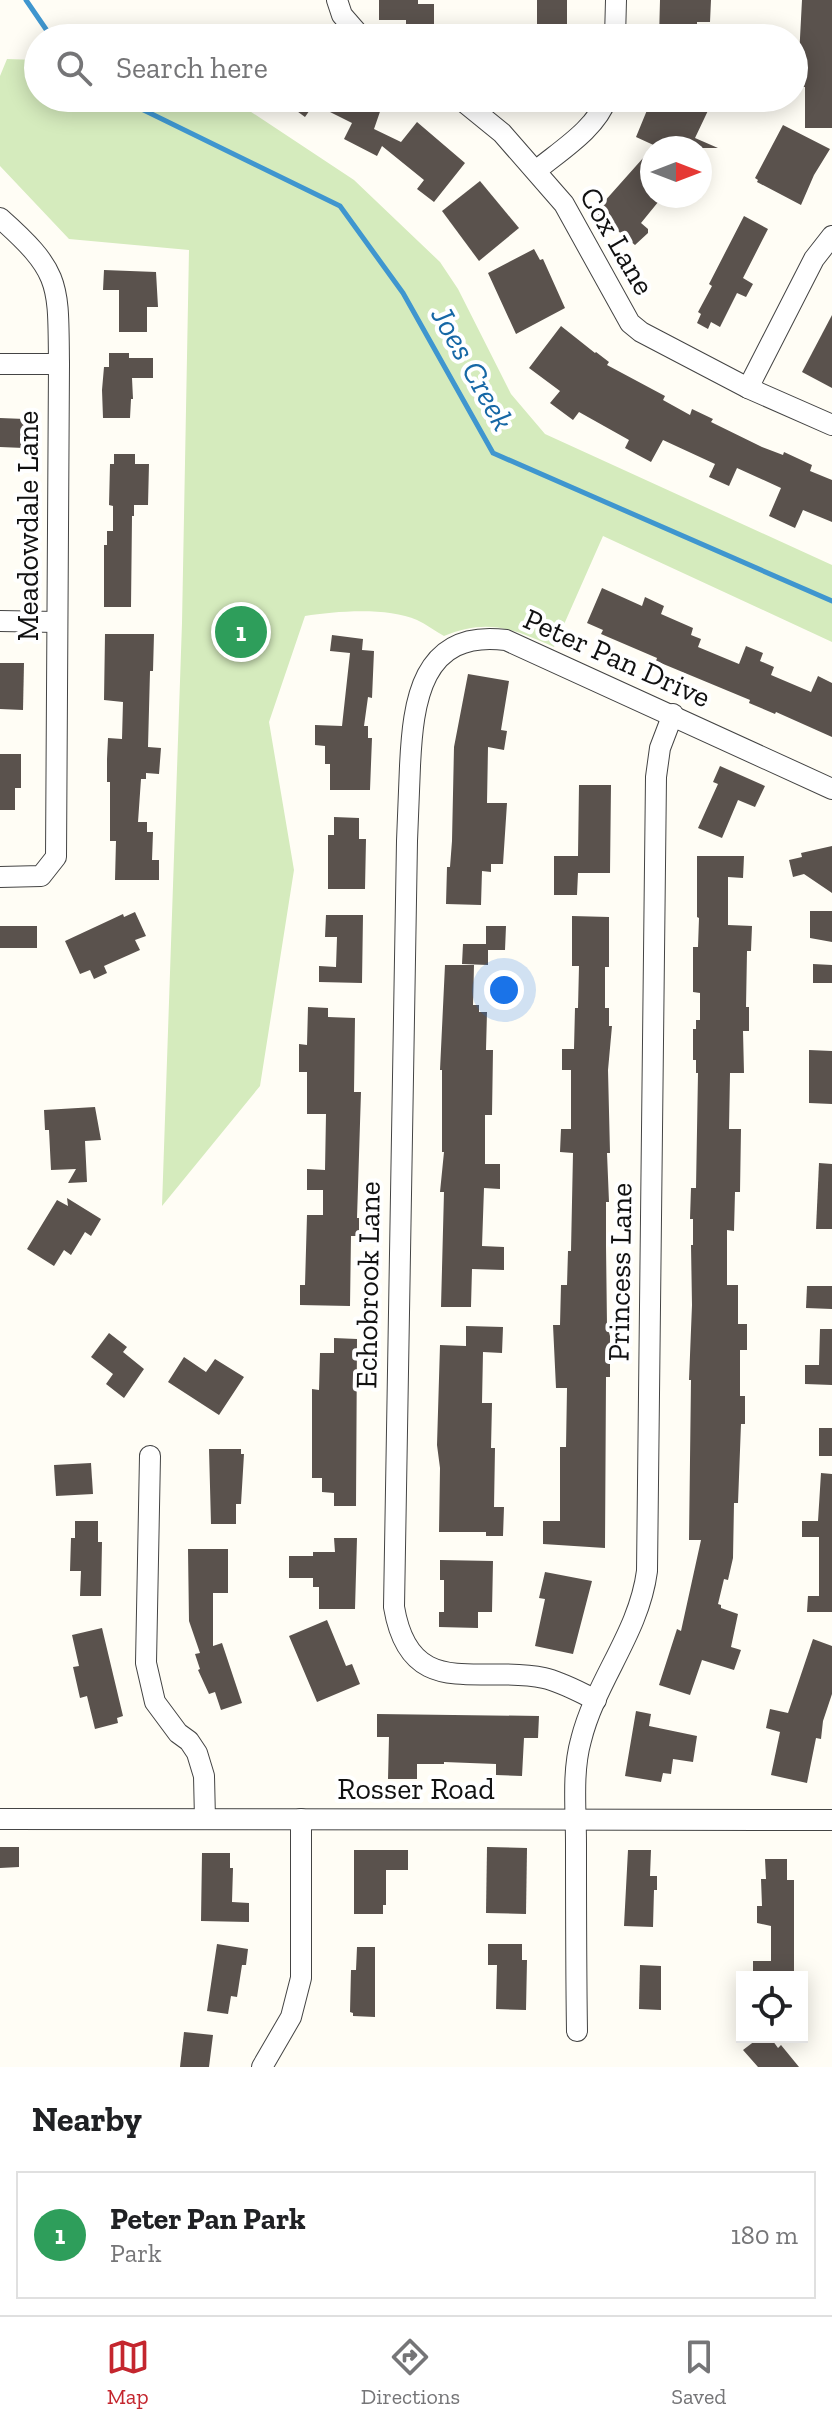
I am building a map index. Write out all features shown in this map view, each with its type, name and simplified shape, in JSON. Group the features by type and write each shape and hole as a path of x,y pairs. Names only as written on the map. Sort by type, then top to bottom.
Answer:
{"street":[{"path":"337,0 342,15 350,24"},
{"path":"615,24 616,0"},
{"name":"Cox Lane","path":"476,112 502,133 564,204 630,323 641,332 748,388 832,425"},
{"path":"537,170 578,137 598,112"},
{"name":"Meadowdale Lane","path":"0,218 33,247 48,267 58,297 59,364 56,857 41,876 0,877"},
{"path":"748,388 814,259 832,236"},
{"path":"0,364 59,364"},
{"path":"0,621 57,622"},
{"name":"Peter Pan Drive","path":"413,719 421,684 434,663 449,649 495,638 515,643 832,789"},
{"name":"Princess Lane","path":"577,2031 576,1819 580,1743 596,1700 630,1633 644,1597 647,1571 656,777 660,748 673,714"},
{"name":"Echobrook Lane","path":"413,719 406,857 397,1327 394,1607 398,1630 408,1650 435,1671 546,1678 596,1700"},
{"path":"150,1456 146,1663 155,1702 197,1753 204,1776 205,1819"},
{"name":"Rosser Road","path":"0,1819 832,1820"},
{"path":"262,2067 291,2017 301,1978 301,1819"}],"green space":[{"path":"7,59 24,60 24,112 251,112 354,180 440,262 458,289 511,394 545,434 832,565 832,642 603,536 554,647 500,628 474,628 444,636 417,620 392,613 346,612 305,616 269,722 294,870 260,1086 162,1206 182,623 189,250 69,239 0,166 0,76"}],"building":[{"path":"379,0 418,0 418,4 434,4 434,24 379,20"},
{"path":"537,0 567,0 567,24 537,24"},
{"path":"660,0 711,0 710,22 659,24"},
{"path":"802,0 832,0 832,128 805,128 805,112 808,112 808,24 801,24"},
{"path":"330,112 380,112 374,129 401,142 417,122 465,163 434,202 417,189 424,180 382,146 377,156 344,139 352,123"},
{"path":"646,112 707,112 696,136 640,136 640,139 636,137"},
{"path":"783,125 830,149 801,205 757,182 755,178"},
{"path":"640,161 640,208 653,208 641,223 648,233 635,245 595,212"},
{"path":"480,181 519,228 479,261 442,211"},
{"path":"744,216 768,229 743,278 753,284 746,297 737,293 720,327 711,322 708,329 697,323 701,314 698,312"},
{"path":"534,249 540,260 543,259 565,308 516,334 488,273"},
{"path":"104,270 156,272 158,307 147,307 147,332 119,332 119,290 103,290"},
{"path":"832,315 832,388 802,372"},
{"path":"561,326 609,362 607,365 665,396 663,400 690,415 692,409 762,447 783,455 784,452 812,465 810,471 832,480 832,522 803,510 795,528 769,516 781,488 737,468 729,486 709,477 715,464 663,440 651,462 625,448 629,440 579,412 573,420 550,403 560,391 529,368"},
{"path":"109,353 129,353 129,358 153,358 153,378 132,378 130,418 103,418 104,367 109,367"},
{"path":"0,418 40,423 39,439 25,439 24,448 0,447"},
{"path":"114,454 135,454 135,464 149,464 148,505 134,505 132,516 131,607 104,607 104,545 107,545 107,531 113,531 113,506 109,505 110,464 114,464"},
{"path":"602,588 642,606 645,597 664,606 661,614 693,628 691,635 701,639 698,647 739,664 746,646 763,653 760,661 774,667 771,675 811,692 818,676 832,683 832,737 749,703 750,700 656,661 657,658 601,634 603,630 587,623"},
{"path":"105,634 154,634 148,747 161,748 159,774 146,773 146,779 141,779 138,822 147,822 147,832 153,832 152,860 159,860 159,880 115,880 116,841 110,841 107,759 108,738 122,739 123,702 104,700"},
{"path":"332,635 363,639 362,650 374,651 372,698 368,697 364,726 368,726 368,738 372,738 370,790 330,790 330,764 325,764 325,746 315,745 315,725 342,726 350,653 330,651"},
{"path":"0,663 24,663 23,710 0,709"},
{"path":"468,674 509,681 501,730 507,731 504,750 488,747 487,803 507,803 503,864 491,864 491,872 482,871 481,905 446,904 447,867 450,867 452,841 454,747"},
{"path":"0,754 21,754 21,788 15,788 15,810 0,810"},
{"path":"720,766 765,786 755,807 738,800 722,838 698,828 718,784 713,782"},
{"path":"579,785 611,785 610,873 578,873 577,895 554,895 554,856 578,856"},
{"path":"334,817 359,818 359,839 366,839 365,889 328,889 328,835 334,835"},
{"path":"832,846 832,893 804,874 793,877 789,860 802,857 801,853"},
{"path":"697,856 744,856 743,878 728,877 728,925 752,926 751,951 747,951 749,1031 743,1031 744,1073 730,1073 729,1129 741,1129 740,1192 735,1192 734,1231 727,1230 727,1285 738,1285 738,1324 747,1324 747,1350 740,1350 740,1396 745,1396 745,1424 741,1424 733,1558 718,1604 738,1614 731,1647 741,1650 734,1670 702,1660 690,1695 659,1685 677,1629 681,1631 701,1540 689,1540 693,1245 693,1219 690,1219 691,1188 696,1188 698,1073 696,1060 693,1060 693,1029 696,1029 696,1020 700,1020 700,993 693,992 693,947 698,947 699,918"},
{"path":"810,911 832,911 832,942 810,938"},
{"path":"135,912 146,936 135,940 140,950 104,966 107,973 94,979 90,970 80,974 65,941 123,914 124,917"},
{"path":"326,915 363,915 362,983 319,982 319,966 336,967 337,937 325,937"},
{"path":"572,916 609,917 605,1008 609,1008 609,1026 612,1026 608,1070 609,1202 606,1202 610,1377 606,1377 605,1548 543,1544 543,1521 560,1521 560,1447 566,1447 567,1388 556,1388 553,1325 560,1325 561,1285 567,1285 568,1251 571,1251 573,1153 560,1152 561,1129 571,1129 571,1070 562,1070 562,1049 574,1049 575,1008 578,1008 579,966 572,966"},
{"path":"0,926 37,926 37,948 0,948"},
{"path":"486,926 506,926 505,950 488,950 488,965 462,964 463,944 486,944"},
{"path":"813,964 832,965 832,983 813,983"},
{"path":"445,965 474,965 473,1005 479,1005 479,1012 487,1012 486,1050 493,1050 492,1115 485,1115 485,1164 500,1164 500,1189 484,1188 482,1246 504,1247 504,1270 472,1269 471,1307 441,1307 444,1192 440,1192 444,1152 440,1070"},
{"path":"308,1007 328,1008 328,1017 355,1018 354,1092 361,1092 359,1236 351,1236 350,1306 300,1305 300,1285 305,1285 307,1215 323,1215 323,1190 307,1190 307,1169 325,1170 326,1114 307,1114 307,1072 299,1072 299,1044 307,1045"},
{"path":"809,1050 832,1051 832,1104 809,1103"},
{"path":"95,1107 101,1140 85,1141 87,1182 68,1183 76,1169 51,1170 49,1130 45,1130 44,1110"},
{"path":"819,1163 832,1164 832,1229 816,1229"},
{"path":"67,1198 101,1219 91,1236 85,1232 71,1255 64,1250 54,1266 27,1249 57,1200 68,1206"},
{"path":"807,1286 832,1286 832,1309 806,1308"},
{"path":"466,1326 503,1327 502,1353 483,1352 482,1403 492,1403 494,1507 504,1507 503,1536 486,1536 486,1532 439,1532 440,1468 437,1445 440,1345 466,1346"},
{"path":"820,1329 832,1329 832,1385 805,1384 805,1365 819,1365"},
{"path":"109,1333 127,1347 123,1352 144,1369 124,1398 106,1384 113,1374 91,1357"},
{"path":"334,1338 357,1339 356,1506 334,1506 334,1493 322,1492 322,1478 312,1478 312,1389 319,1390 320,1353 334,1353"},
{"path":"184,1357 206,1372 215,1359 244,1377 219,1415 168,1382"},
{"path":"819,1428 832,1428 832,1456 819,1456"},
{"path":"209,1449 241,1449 241,1454 244,1454 241,1504 236,1504 236,1524 211,1524"},
{"path":"91,1463 93,1494 56,1496 54,1465"},
{"path":"821,1473 832,1474 832,1612 807,1612 808,1596 819,1596 819,1537 802,1537 802,1521 818,1521"},
{"path":"75,1521 98,1521 98,1542 102,1542 101,1596 80,1596 81,1571 70,1571"},
{"path":"334,1538 357,1538 355,1609 319,1609 319,1587 313,1587 313,1578 289,1578 289,1556 335,1552"},
{"path":"188,1549 228,1549 228,1593 213,1593 213,1646 222,1643 242,1703 221,1710 215,1692 209,1694 198,1670 195,1654 200,1653 189,1621"},
{"path":"440,1560 493,1561 492,1612 478,1612 478,1628 439,1627 439,1612 444,1612 444,1580 440,1580"},
{"path":"545,1572 592,1581 573,1654 535,1646 545,1599 539,1598"},
{"path":"327,1620 346,1666 352,1664 360,1684 317,1702 289,1636"},
{"path":"102,1628 123,1716 117,1718 118,1723 95,1729 87,1696 80,1698 73,1667 79,1666 72,1635"},
{"path":"813,1639 832,1646 832,1694 821,1739 816,1738 807,1783 771,1775 780,1732 766,1728 770,1709 788,1713"},
{"path":"636,1711 651,1714 649,1726 697,1736 693,1762 673,1759 671,1774 663,1773 661,1782 625,1776"},
{"path":"377,1714 539,1716 538,1738 524,1738 522,1776 496,1775 496,1764 444,1762 417,1764 417,1779 388,1779 389,1737 377,1737"},
{"path":"0,1847 19,1847 19,1867 0,1868"},
{"path":"487,1847 527,1848 526,1914 486,1913"},
{"path":"354,1850 408,1850 408,1870 386,1870 383,1914 354,1914"},
{"path":"628,1850 651,1850 650,1876 657,1876 653,1927 624,1926"},
{"path":"202,1853 230,1853 232,1902 249,1903 249,1922 201,1921"},
{"path":"765,1859 787,1859 787,1880 794,1880 794,1971 753,1971 753,1961 771,1961 771,1926 757,1923 757,1906 762,1906 761,1879 766,1879"},
{"path":"217,1944 248,1949 237,1997 231,1996 228,2014 207,2011"},
{"path":"488,1944 522,1944 522,1960 527,1960 526,2010 496,2009 497,1965 488,1965"},
{"path":"357,1947 375,1947 375,2017 353,2016 350,2012 351,1970 356,1970"},
{"path":"640,1965 661,1966 661,2010 639,2009"},
{"path":"184,2032 213,2035 209,2067 180,2067"},
{"path":"752,2043 774,2043 778,2048 781,2045 799,2067 758,2067 743,2050"}],"waterway":[{"name":"Joes Creek","path":"26,0 42,24"},
{"name":"Joes Creek","path":"148,112 340,206 403,293 493,453 832,601"}],"place":[{"name":"Peter Pan Park","path":"241,632"}]}
